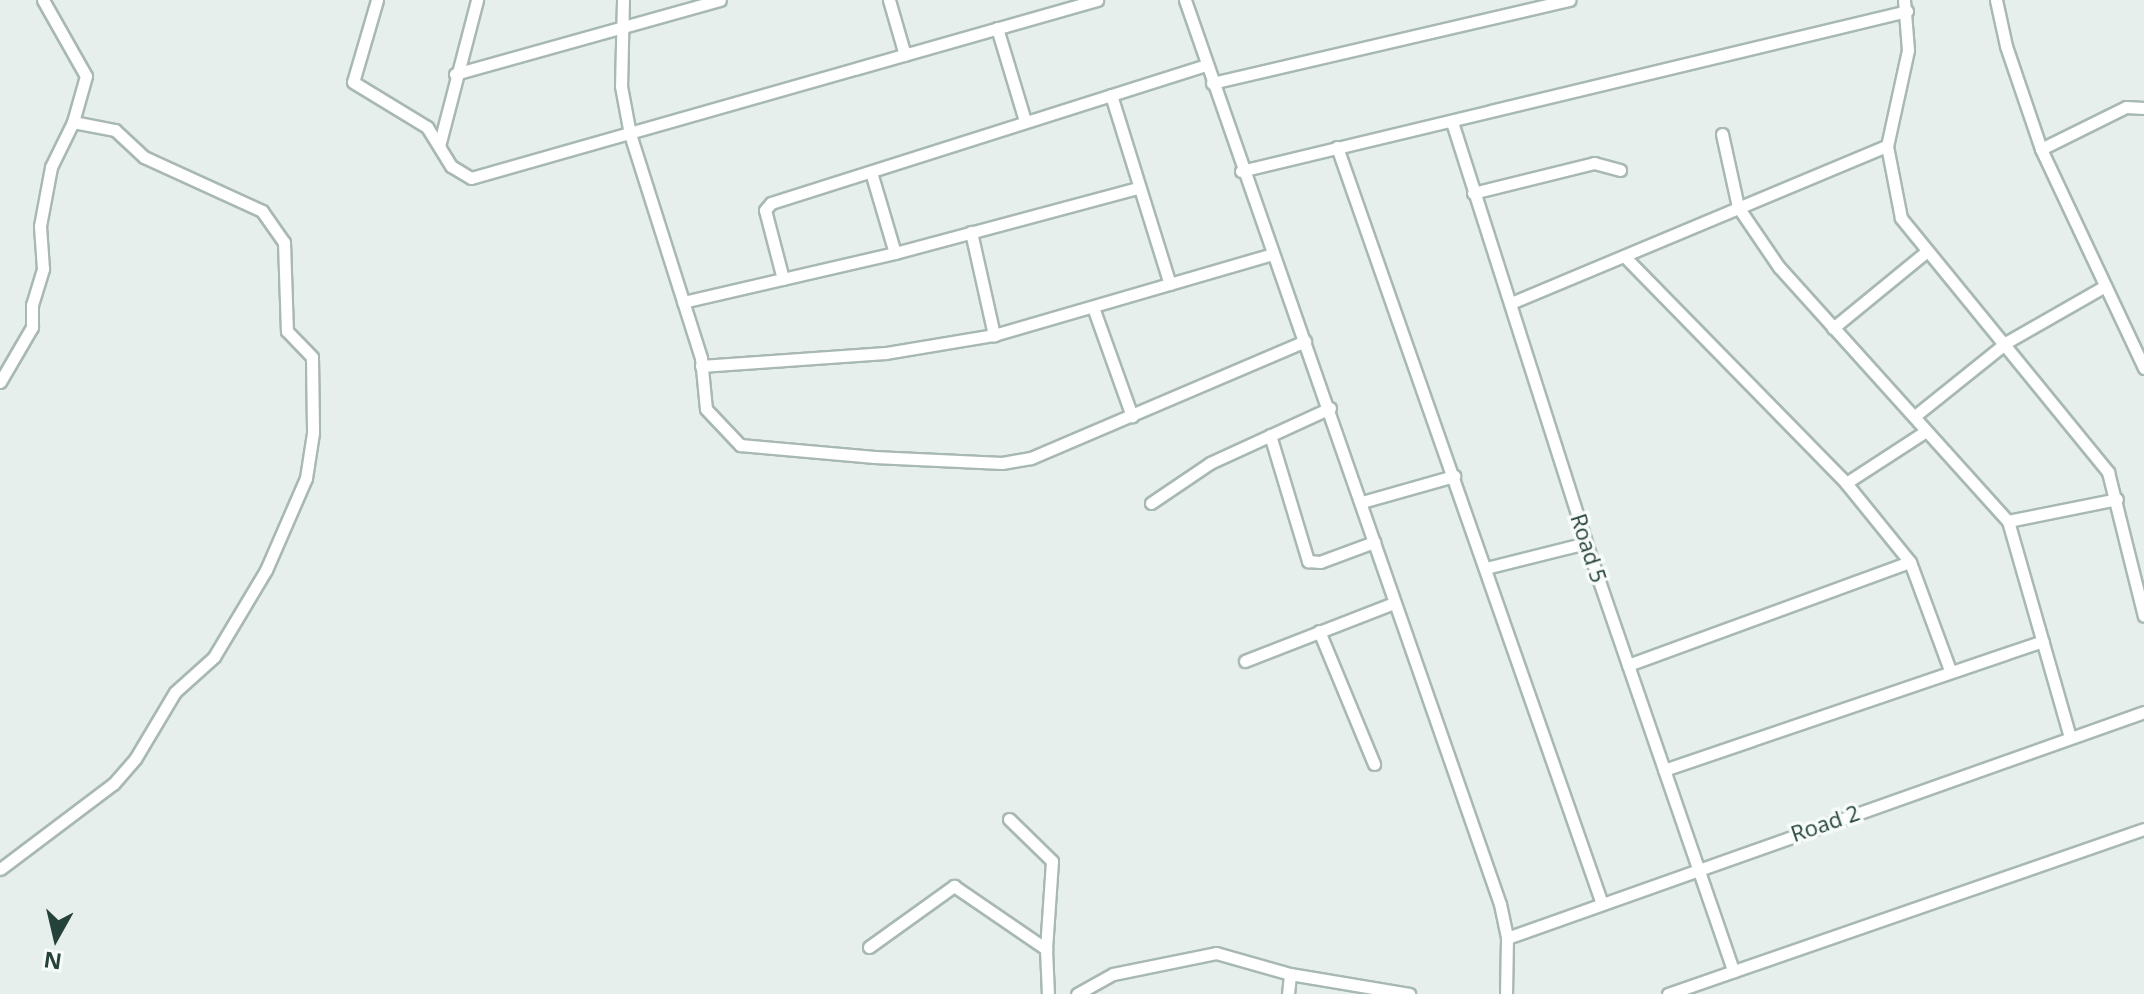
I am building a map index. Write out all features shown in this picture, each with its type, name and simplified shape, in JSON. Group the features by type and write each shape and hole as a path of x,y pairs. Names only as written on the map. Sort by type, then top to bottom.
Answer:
{"street":[{"path":"0,382 32,327 32,305 43,269 40,226 51,167 73,122 86,76 43,0"},
{"path":"439,146 455,74 477,0"},
{"path":"623,0 619,26 621,86 630,134 701,366 706,409 740,445 754,449 1002,463 1031,458 1305,341"},
{"path":"455,74 720,0"},
{"path":"889,0 905,55"},
{"path":"375,1 353,82 427,127 451,166 471,178 1097,0"},
{"path":"1185,0 1241,171 1330,408 1394,603 1500,904 1507,938 1506,994"},
{"path":"1212,83 1570,0"},
{"path":"1996,0 2006,46 2041,149 2144,368"},
{"path":"1241,171 1452,122 1905,6 1908,50 1887,146 1893,195 1901,218 1926,252 2007,342 2108,472 2144,616"},
{"path":"997,28 1025,121"},
{"path":"783,279 767,205 1206,65"},
{"path":"1111,95 1170,284"},
{"path":"2041,149 2126,107 2144,108"},
{"path":"0,869 113,784 135,759 175,692 214,657 266,570 306,478 313,433 312,357 287,331 284,242 262,211 157,165 115,130 73,122"},
{"name":"Road 5","path":"1452,122 1586,543 1733,971"},
{"path":"1722,134 1738,207 1779,267 1916,415 1923,433 2008,521 2070,737"},
{"path":"1511,303 1626,258 1738,207 1887,146"},
{"path":"1337,147 1601,901"},
{"path":"1473,193 1594,163 1620,170"},
{"path":"871,172 895,253"},
{"path":"683,302 895,253 1138,188"},
{"path":"971,232 994,335"},
{"path":"1833,328 1926,252"},
{"path":"701,366 886,353 994,335 1094,310 1272,254"},
{"path":"1626,258 1846,483 1910,562 1950,670"},
{"path":"1916,415 2007,342 2105,286"},
{"path":"1094,310 1132,416"},
{"path":"1151,503 1210,463 1330,408"},
{"path":"1846,483 1923,433"},
{"path":"1270,435 1308,561 1320,562 1374,542"},
{"path":"1362,502 1454,476"},
{"path":"2008,521 2117,499"},
{"path":"1486,568 1586,543"},
{"path":"1628,665 1910,562"},
{"path":"1245,661 1394,603"},
{"path":"1319,631 1374,764"},
{"path":"1664,770 1950,670 2043,641"},
{"name":"Road 2","path":"1507,938 1601,901 2144,712"},
{"path":"1009,819 1052,861 1046,949 1048,994"},
{"path":"1668,994 2144,829"},
{"path":"869,947 954,886 1046,949"},
{"path":"1077,994 1113,974 1216,953 1290,974 1409,994"},
{"path":"1288,994 1290,974"}]}
